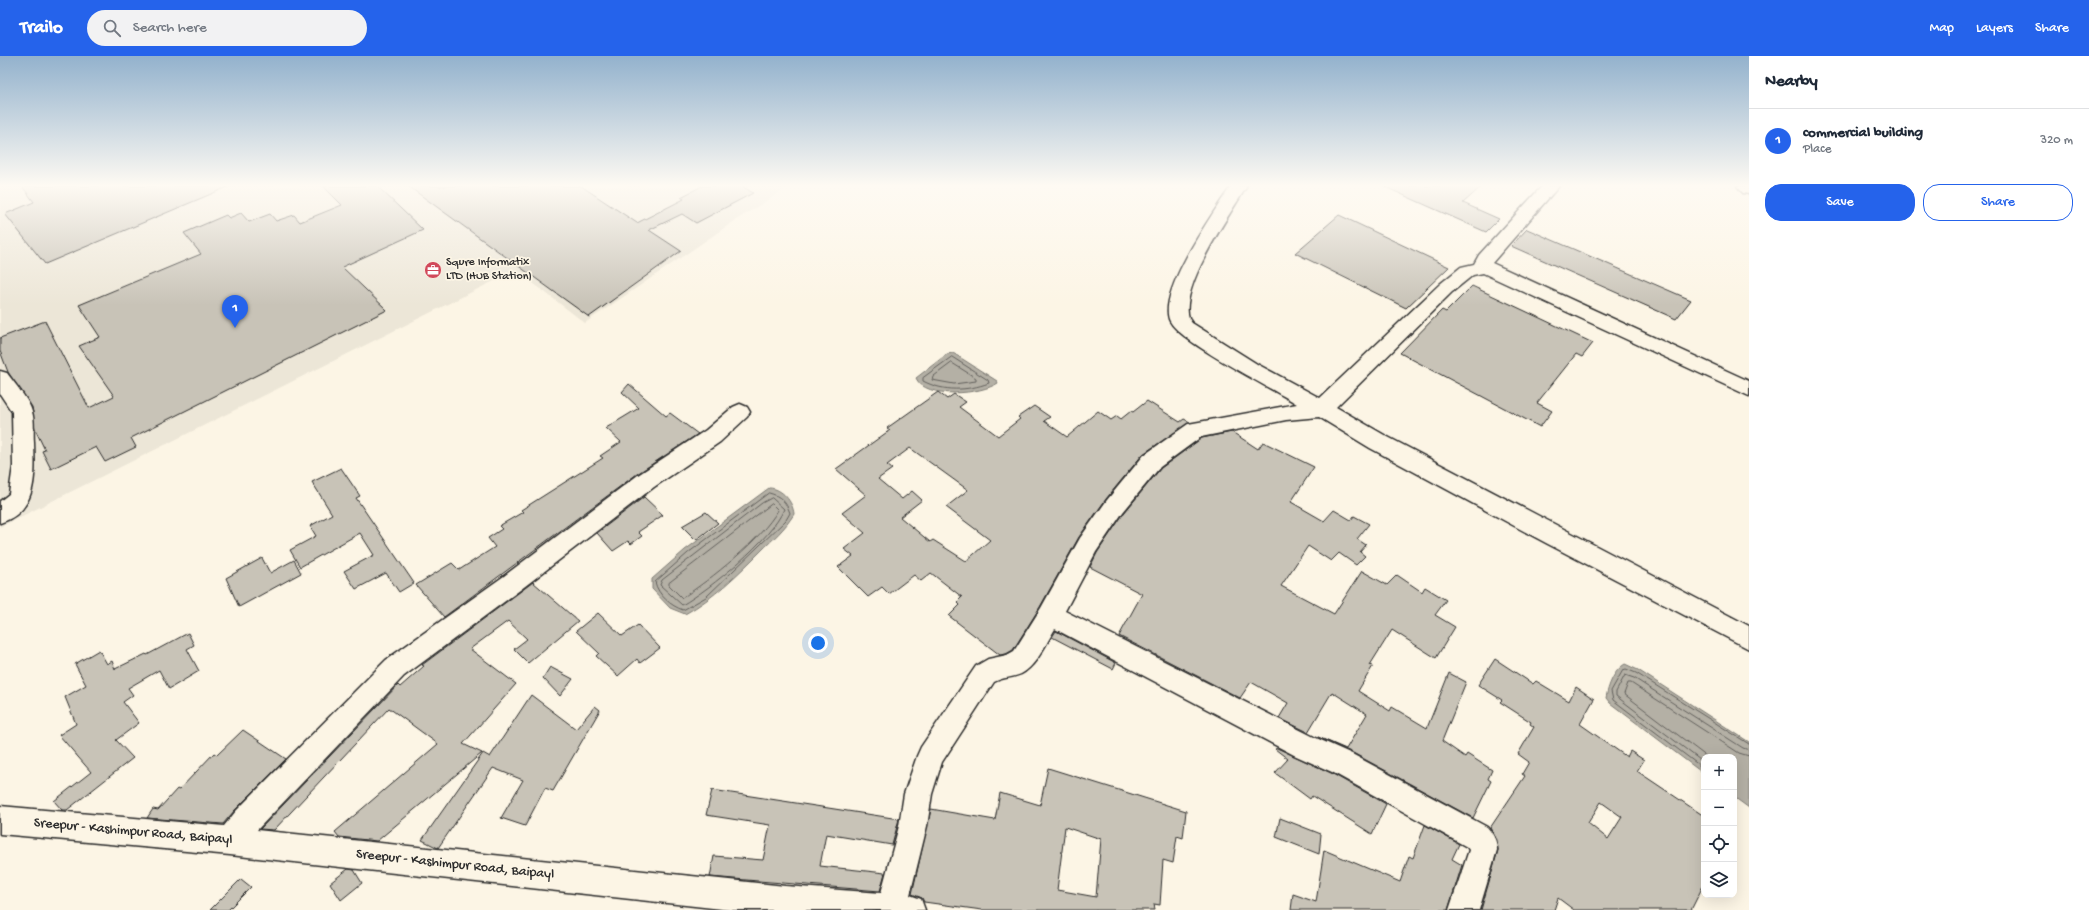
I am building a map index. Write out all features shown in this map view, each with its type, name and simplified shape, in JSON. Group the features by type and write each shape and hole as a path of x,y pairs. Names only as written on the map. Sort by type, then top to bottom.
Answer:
{"street":[{"path":"1215,226 1188,272 1177,302 1178,318 1186,328 1214,347 1322,409 1554,536 1749,638"},
{"path":"1485,267 1483,263 1485,259 1515,226"},
{"path":"901,909 918,794 930,756 985,674 997,667 1011,666 1023,659 1050,615 1088,545 1116,506 1152,461 1195,430 1286,412 1322,409 1446,288 1467,271 1485,267 1749,389"},
{"path":"0,378 22,410 24,466 23,482 19,497 0,514"},
{"path":"230,841 246,821 395,668 512,583 646,481 713,436 740,412"},
{"path":"1050,615 1297,743 1342,763 1477,837 1483,844 1483,850 1464,910"},
{"name":"Sreepur - Kashimpur Road, Baipayl","path":"0,820 230,841 782,906 901,909"}],"shaded area":[{"path":"0,226 727,226 585,323 516,270 0,527"}],"water":[{"path":"953,353 998,383 980,390 954,393 930,390 921,385 916,378 947,354"},
{"path":"769,488 778,490 786,496 792,505 794,514 787,524 734,577 706,601 685,614 670,608 652,589 652,579 685,550"},
{"path":"1625,664 1638,670 1749,742 1749,808 1737,799 1737,754 1701,754 1701,772 1610,703 1606,698 1608,688 1615,674"}],"building":[{"path":"14,226 135,226 45,264"},
{"path":"201,226 419,226 423,230 342,267 387,310 131,438 136,447 105,462 96,447 51,469 42,451 45,450 35,429 32,407 8,372 0,351 0,338 45,321 89,408 114,396 79,346 100,337 79,305 201,254 184,233"},
{"path":"463,226 658,226 649,230 681,251 589,317"},
{"path":"1326,226 1362,226 1449,267 1406,308 1295,253"},
{"path":"1472,226 1492,226 1486,232"},
{"path":"1527,229 1691,300 1676,319 1511,246"},
{"path":"1472,286 1593,343 1582,357 1576,354 1537,403 1552,411 1540,427 1400,353 1442,310 1446,312"},
{"path":"629,384 666,416 670,413 698,434 637,474 444,617 416,585 452,563 459,570 495,547 488,538 502,529 499,526 523,512 521,510 603,458 600,456 621,442 606,428 639,408 622,392"},
{"path":"938,392 947,399 954,394 966,402 959,407 998,436 1020,419 1018,417 1034,406 1050,417 1044,421 1067,437 1098,411 1111,420 1117,416 1121,419 1147,401 1180,422 1184,419 1190,422 1143,454 1106,499 1079,537 1040,607 1013,650 1006,654 1000,655 949,616 960,605 957,602 962,597 931,573 921,581 914,575 889,594 882,587 868,597 838,567 853,556 844,549 865,533 842,513 866,495 836,469 890,430 887,428","holes":["910,448 968,490 946,507 990,540 966,561 933,540 930,542 900,517 922,500 912,491 902,499 878,479 892,469 887,465"]},
{"path":"1232,432 1258,449 1263,442 1314,467 1291,502 1324,521 1334,510 1351,520 1354,516 1369,524 1357,539 1366,545 1360,552 1365,556 1356,565 1339,553 1331,561 1308,546 1281,586 1334,614 1362,571 1387,585 1397,575 1422,592 1425,587 1446,600 1435,615 1455,627 1436,658 1392,630 1370,665 1373,666 1358,691 1390,711 1392,707 1427,728 1449,673 1466,682 1442,741 1465,757 1467,754 1492,770 1488,779 1491,781 1473,818 1353,753 1318,737 1346,749 1367,714 1332,692 1308,732 1279,718 1288,703 1251,682 1240,698 1119,636 1142,594 1090,567 1097,553 1124,513 1161,468 1202,438"},
{"path":"341,468 360,496 356,498 414,583 399,592 386,573 356,589 344,571 374,555 360,533 300,567 290,550 316,536 310,526 332,514 312,482"},
{"path":"644,497 663,515 638,532 642,536 631,544 628,541 613,551 597,533"},
{"path":"706,512 718,523 696,540 682,526"},
{"path":"262,558 270,573 294,560 301,573 239,607 226,578"},
{"path":"533,582 578,621 528,663 514,649 527,639 508,621 470,649 516,684 463,744 482,753 377,841 339,837 335,832 438,744 389,708 274,830 260,829 398,685 400,687 424,666 422,665"},
{"path":"598,613 622,636 638,625 660,648 640,663 637,659 618,676 596,656 599,653 576,631"},
{"path":"1056,631 1116,663 1113,669 1052,637"},
{"path":"188,633 194,645 187,649 199,671 169,689 159,670 128,688 133,695 123,702 139,723 116,740 133,758 67,810 62,810 54,801 91,772 59,735 76,724 65,697 86,685 75,664 99,650 107,664 112,661 115,669 146,654 147,655"},
{"path":"1495,659 1533,684 1536,681 1569,701 1576,687 1594,699 1580,724 1627,757 1630,751 1644,760 1637,771 1701,814 1701,890 1691,910 1574,910 1558,898 1554,910 1481,910 1498,850 1497,840 1490,828 1525,776 1522,774 1529,762 1518,754 1534,727 1530,724 1531,722 1500,702 1502,700 1478,685","holes":["1601,802 1622,817 1608,839 1588,823"]},
{"path":"550,667 573,679 560,696 543,678"},
{"path":"531,695 576,729 595,706 600,710 553,791 545,788 525,826 501,818 523,780 493,768 438,848 422,840 483,753 490,757"},
{"path":"243,730 286,759 223,824 147,818 153,809 158,810 214,753 217,755"},
{"path":"1277,748 1331,773 1386,804 1372,834 1312,796 1310,799 1275,773 1288,759 1275,749"},
{"path":"1048,768 1186,811 1183,838 1177,836 1173,863 1163,860 1160,905 1154,904 1155,910 982,910 924,902 922,898 912,894 931,809 995,820 1000,793 1040,805","holes":["1065,827 1101,839 1096,897 1057,890"]},
{"path":"712,790 899,819 892,845 826,834 820,866 885,873 880,891 710,877 714,856 763,860 770,825 706,815"},
{"path":"1280,818 1321,834 1319,854 1276,837"},
{"path":"1425,825 1459,844 1452,859 1462,865 1448,910 1291,910 1293,894 1316,902 1324,850 1400,882 1409,856 1413,858"},
{"path":"348,869 354,870 362,883 341,900 330,883"},
{"path":"241,879 251,887 228,910 210,910"}],"place":[{"name":"Squre Informatix LTD (HUB Station)","path":"433,270"},
{"name":"commercial building","path":"235,328"}]}
